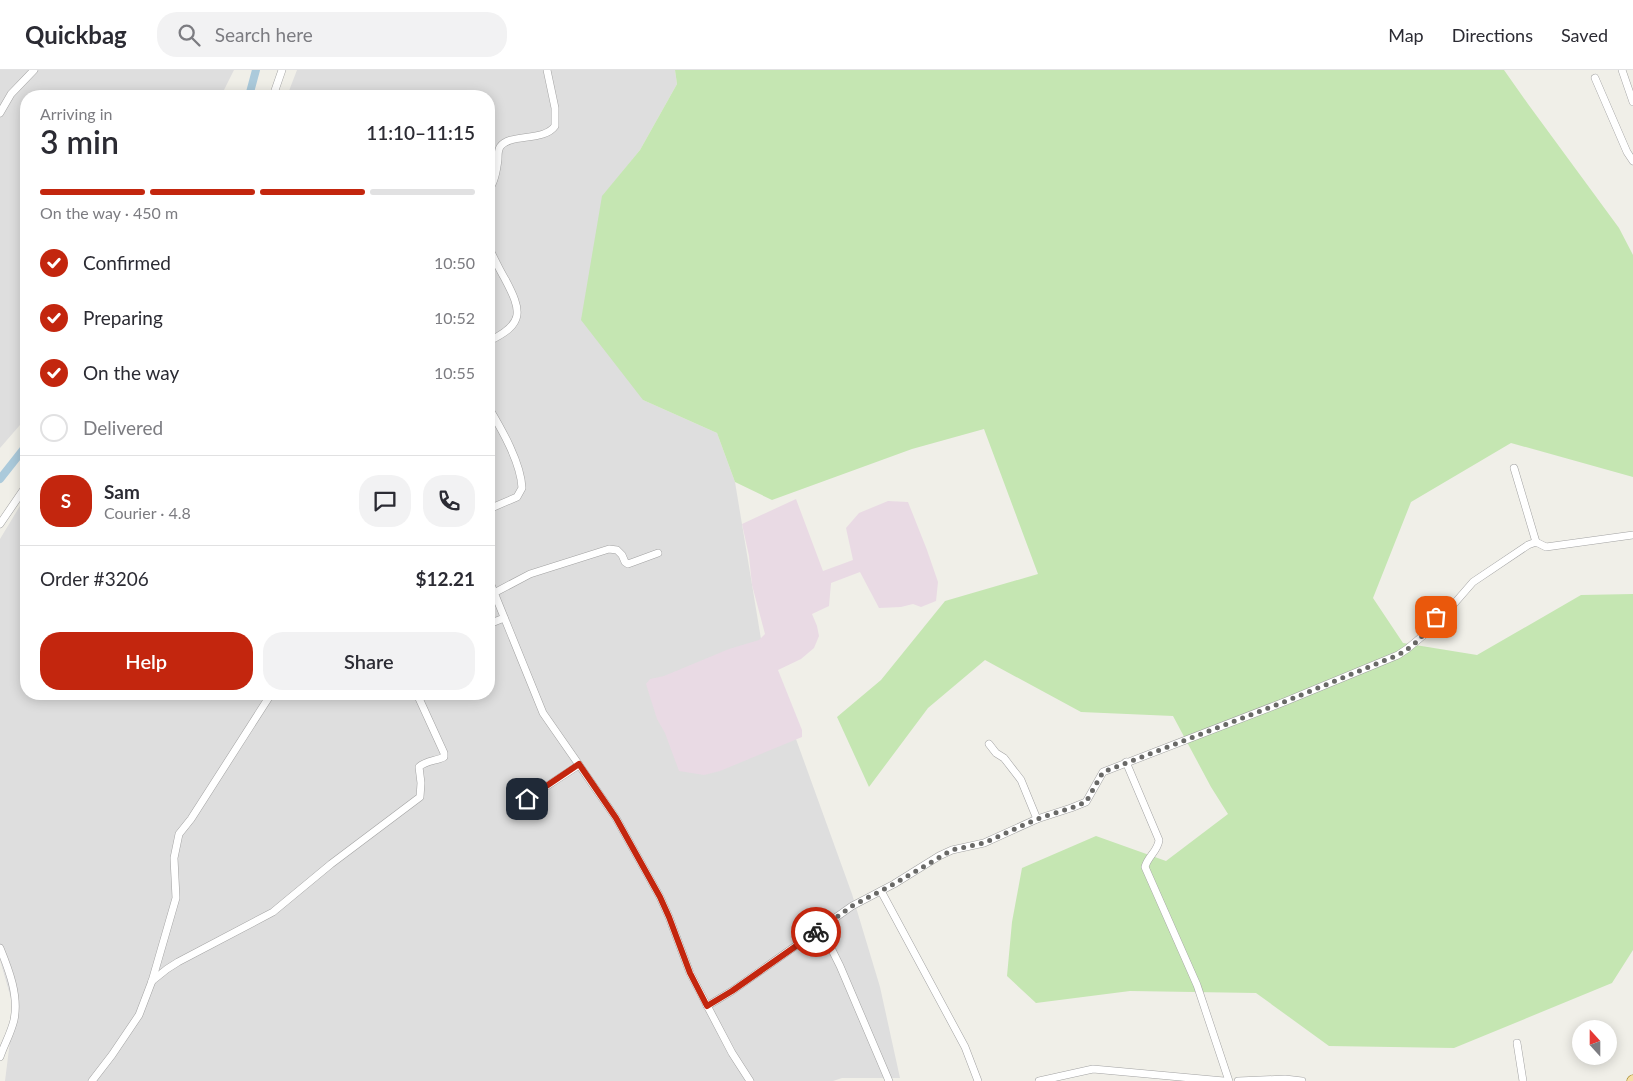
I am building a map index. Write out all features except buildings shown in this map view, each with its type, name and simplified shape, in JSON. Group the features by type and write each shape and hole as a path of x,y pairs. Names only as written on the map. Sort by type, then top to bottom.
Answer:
{"street":[{"path":"0,113 11,94 34,70"},
{"path":"276,90 282,70"},
{"path":"495,176 500,147 517,139 548,133 554,126 555,108 547,70"},
{"path":"1622,70 1633,102"},
{"path":"1596,78 1627,152 1633,161"},
{"path":"495,260 515,299 518,310 512,325 506,332 495,338"},
{"path":"495,419 508,444 522,488 517,497 495,506"},
{"path":"1514,468 1536,542 1546,547 1633,535"},
{"path":"0,524 20,495"},
{"path":"707,1006 732,991 852,906 952,850 984,843 1037,819 1086,802 1103,772 1258,713 1408,650 1425,634 1436,617 1453,605 1473,582 1528,545 1536,542"},
{"path":"495,592 530,574 609,550 617,550 628,564 658,553"},
{"path":"495,596 543,713 616,818 660,897 690,973 732,1053 750,1081"},
{"path":"495,622 504,618"},
{"path":"92,1081 112,1056 139,1015 152,981 176,898 174,858 179,834 191,819 267,700"},
{"path":"152,981 178,962 273,912 331,864 420,798 421,783 418,767 444,757 444,753 420,700"},
{"path":"989,744 996,753 1004,758 1020,780 1037,819"},
{"path":"1126,762 1159,840 1158,846 1147,861 1146,867 1197,985 1229,1081"},
{"path":"527,799 579,764"},
{"path":"881,891 965,1047 978,1081"},
{"path":"821,928 840,966 889,1081"},
{"path":"0,948 13,987 15,1007 14,1021 0,1057"},
{"path":"1518,1042 1523,1081"},
{"path":"1039,1081 1093,1069 1224,1081"},
{"path":"1238,1081 1285,1078 1302,1081"}],"shaded area":[{"path":"0,70 234,70 224,90 20,90 20,425 0,448"},
{"path":"297,70 675,70 677,84 640,150 602,197 643,400 717,433 735,482 762,645 852,894 880,987 900,1078 842,1078 833,1081 5,1081 14,1009 0,960 0,539 20,506 20,700 495,700 495,90 289,90"},
{"path":"796,499 823,571 853,560 846,528 859,513 888,501 908,502 938,582 936,601 921,607 913,604 901,607 879,608 860,572 831,583 829,606 812,614 819,636 814,648 801,659 778,670 802,730 802,737 720,771 704,775 679,771 665,733 657,719 646,684 650,679 664,676 729,649 759,640 765,634 752,585 749,556 742,524"}],"green space":[{"path":"675,70 1504,70 1619,228 1633,255 1633,477 1511,443 1411,502 1373,598 1403,643 1477,655 1581,595 1633,594 1633,950 1612,983 1454,1048 1329,1046 1256,993 1130,991 1036,1003 1007,976 1012,922 1022,868 1096,836 1166,861 1228,814 1211,787 1173,716 1081,712 985,660 928,708 869,787 837,717 881,680 945,601 1038,574 984,429 912,449 772,500 735,482 717,433 643,400 581,320 602,196 640,150 677,84"}],"waterway":[{"path":"251,90 256,70"},
{"path":"0,479 20,454"}],"way so far":[{"path":"816,932 852,906 894,884 939,856 952,850 984,843 1037,819 1086,802 1103,772 1284,702 1408,650 1425,634 1436,617"}],"route":[{"path":"527,799 579,764 616,818 660,897 690,973 707,1006 732,991 782,954 816,932"}]}
